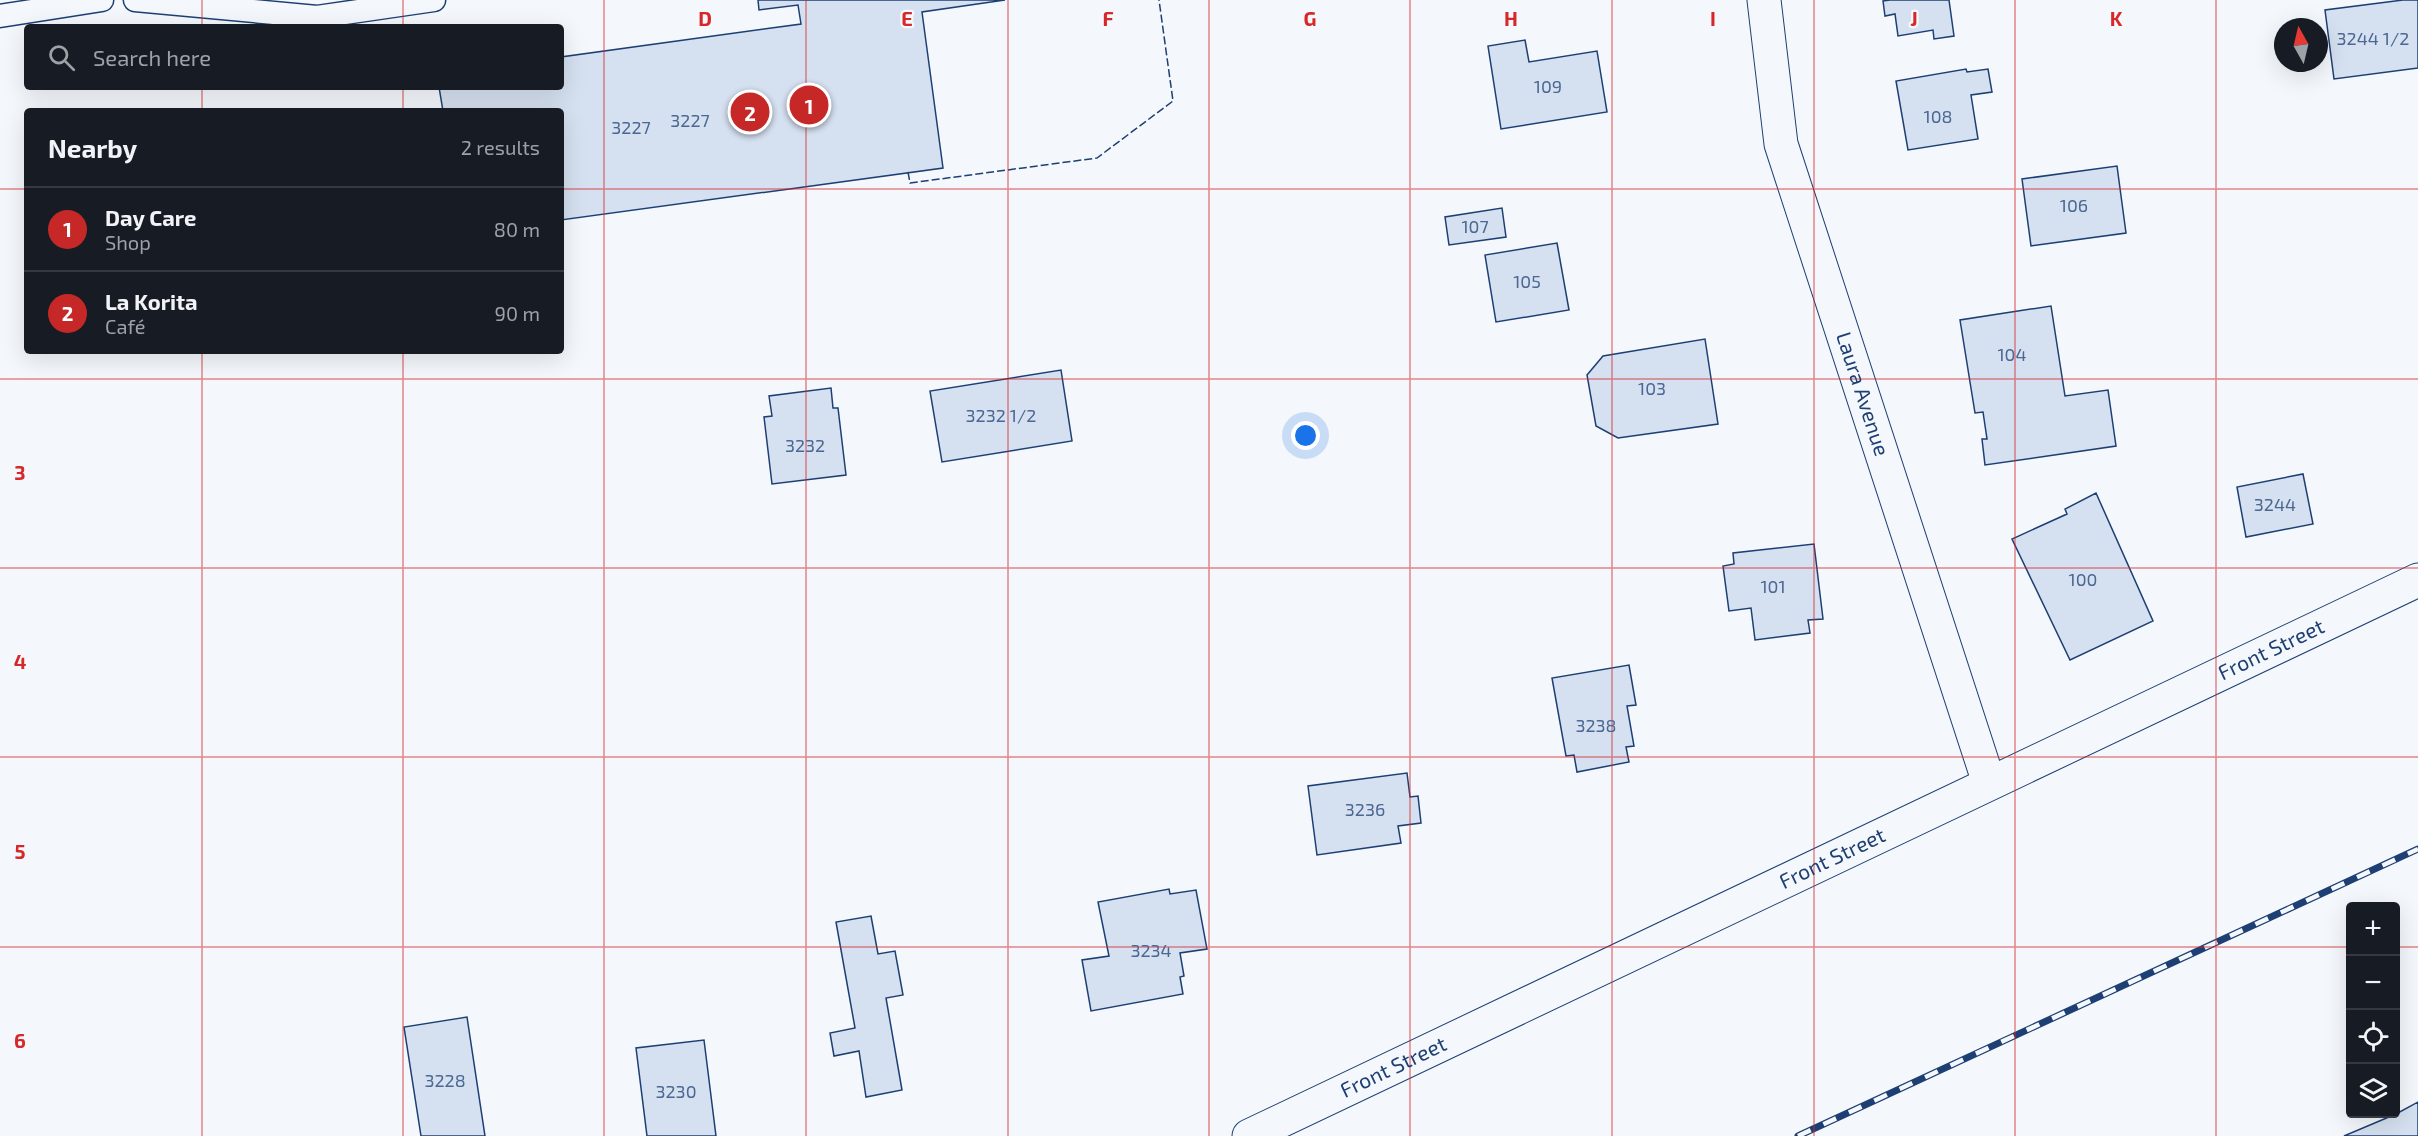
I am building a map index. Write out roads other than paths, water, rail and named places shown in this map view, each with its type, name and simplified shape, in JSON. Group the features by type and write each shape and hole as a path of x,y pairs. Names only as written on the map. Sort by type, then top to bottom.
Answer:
{"street":[{"name":"Laura Avenue","path":"1764,0 1781,144 1989,783"},
{"name":"Front Street","path":"1249,1136 2418,580"}],"lane":[{"path":"0,15 102,0"},
{"path":"135,0 268,6 317,17 434,0"}],"railway":[{"path":"1798,1136 2418,849"}],"place":[{"name":"Day Care","path":"809,105"},
{"name":"La Korita","path":"750,112"}]}
